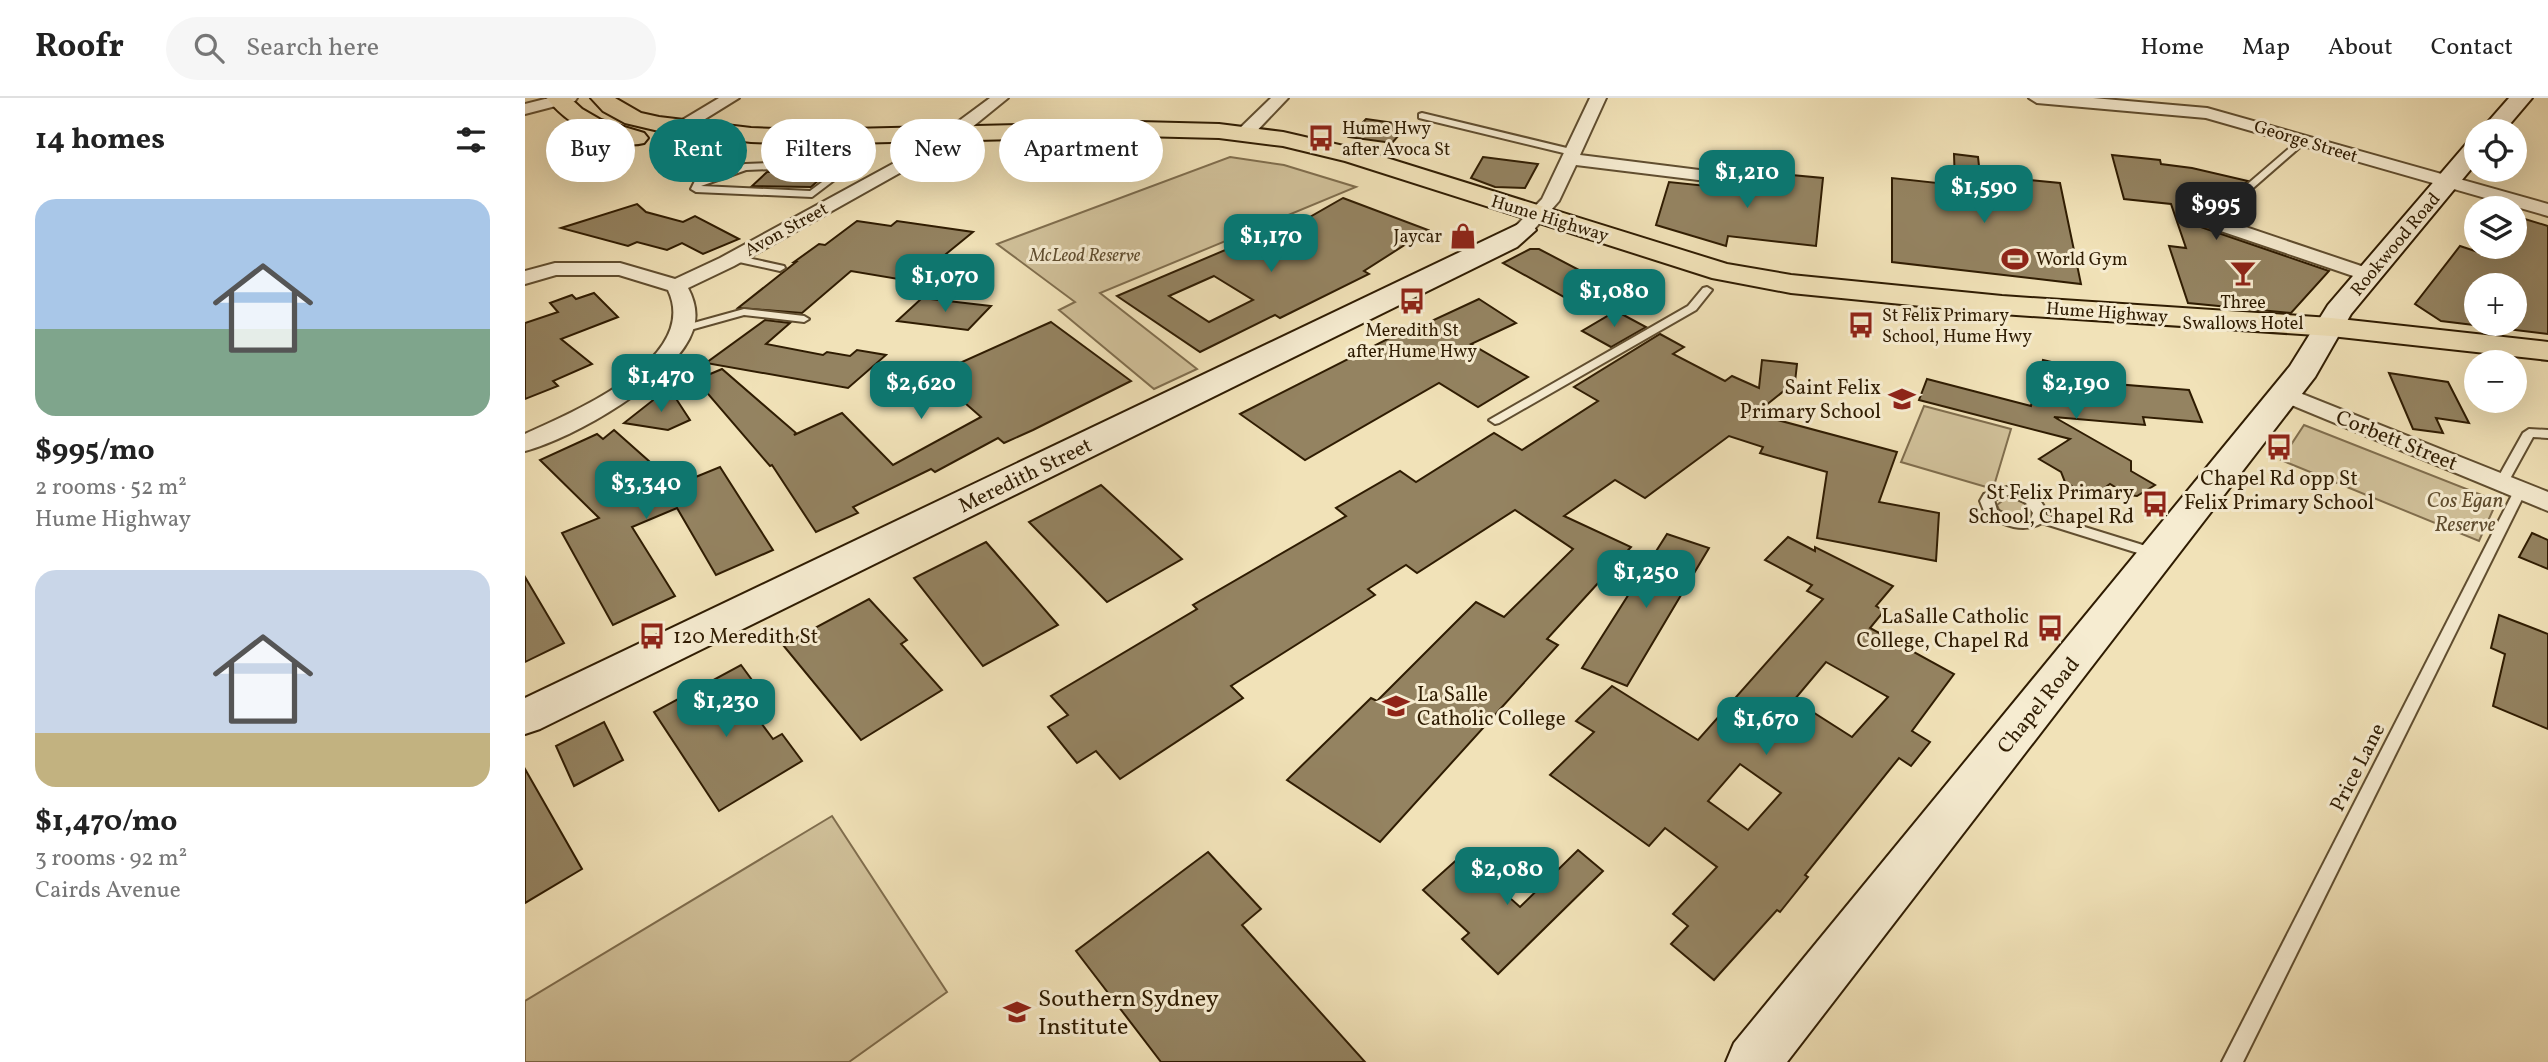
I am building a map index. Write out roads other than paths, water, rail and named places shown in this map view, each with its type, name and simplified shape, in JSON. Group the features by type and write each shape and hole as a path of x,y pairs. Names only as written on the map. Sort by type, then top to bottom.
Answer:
{"highway":[{"name":"Hume Highway","path":"602,98 633,118 649,122"},
{"name":"Hume Highway","path":"562,99 592,124 628,136 659,142 769,152 890,149"},
{"name":"Hume Highway","path":"985,132 1105,129 1244,134 1283,139 1327,149 1531,222 1715,281 1772,303 1902,317 2325,336 2457,339 2548,351"},
{"name":"Hume Highway","path":"747,132 807,136 890,134"},
{"name":"Hume Highway","path":"985,147 1141,143 1226,146 1314,162 1531,222"},
{"name":"Hume Highway","path":"2325,336 2464,359"},
{"path":"2527,367 2548,370"}],"main road":[{"path":"2503,119 2521,98"},
{"name":"Rookwood Road","path":"2325,336 2338,312 2464,162"},
{"name":"Meredith Street","path":"525,717 1445,272 1507,241 1531,222"},
{"name":"Chapel Road","path":"1753,1062 2285,394 2325,336"}],"street":[{"path":"694,119 731,98"},
{"path":"972,119 1000,98"},
{"path":"1244,134 1280,98"},
{"path":"1531,222 1550,201 1598,98"},
{"name":"George Street","path":"2037,98 2191,104 2303,141 2548,210"},
{"path":"525,109 562,99"},
{"path":"1570,156 1731,179"},
{"name":"Avon Street","path":"677,286 734,258 890,171"},
{"path":"2210,221 2368,275"},
{"path":"525,278 555,269 620,269 677,286 685,306 683,329 667,357 632,388 600,407 525,443"},
{"name":"Corbett Street","path":"2285,394 2548,502"}],"lane":[{"path":"1422,116 1570,156"},
{"path":"2210,221 2303,141"},
{"path":"823,164 849,166 812,194 695,189 761,167 823,164"},
{"path":"734,258 780,268"},
{"path":"1495,420 1692,308 1715,281"},
{"path":"683,329 744,312 804,319"},
{"name":"Price Lane","path":"2232,1062 2511,487 2529,433 2548,434"},
{"path":"2039,518 2158,554"}],"place":[{"name":"Hume Hwy after Avoca St","path":"1321,138"},
{"name":"Jaycar","path":"1463,236"},
{"name":"World Gym","path":"2015,259"},
{"name":"Three Swallows Hotel","path":"2243,273"},
{"name":"Meredith St after Hume Hwy","path":"1412,301"},
{"name":"St Felix Primary School, Hume Hwy","path":"1861,325"},
{"name":"Saint Felix Primary School","path":"1902,399"},
{"name":"Chapel Rd opp St Felix Primary School","path":"2279,447"},
{"name":"St Felix Primary School, Chapel Rd","path":"2155,504"},
{"name":"LaSalle Catholic College, Chapel Rd","path":"2050,628"},
{"name":"120 Meredith St","path":"652,636"},
{"name":"La Salle Catholic College","path":"1396,706"},
{"name":"Southern Sydney Institute","path":"1017,1012"}],"park label":[{"name":"McLeod Reserve","path":"1085,255"},
{"name":"Cos Egan Reserve","path":"2465,512"}]}
